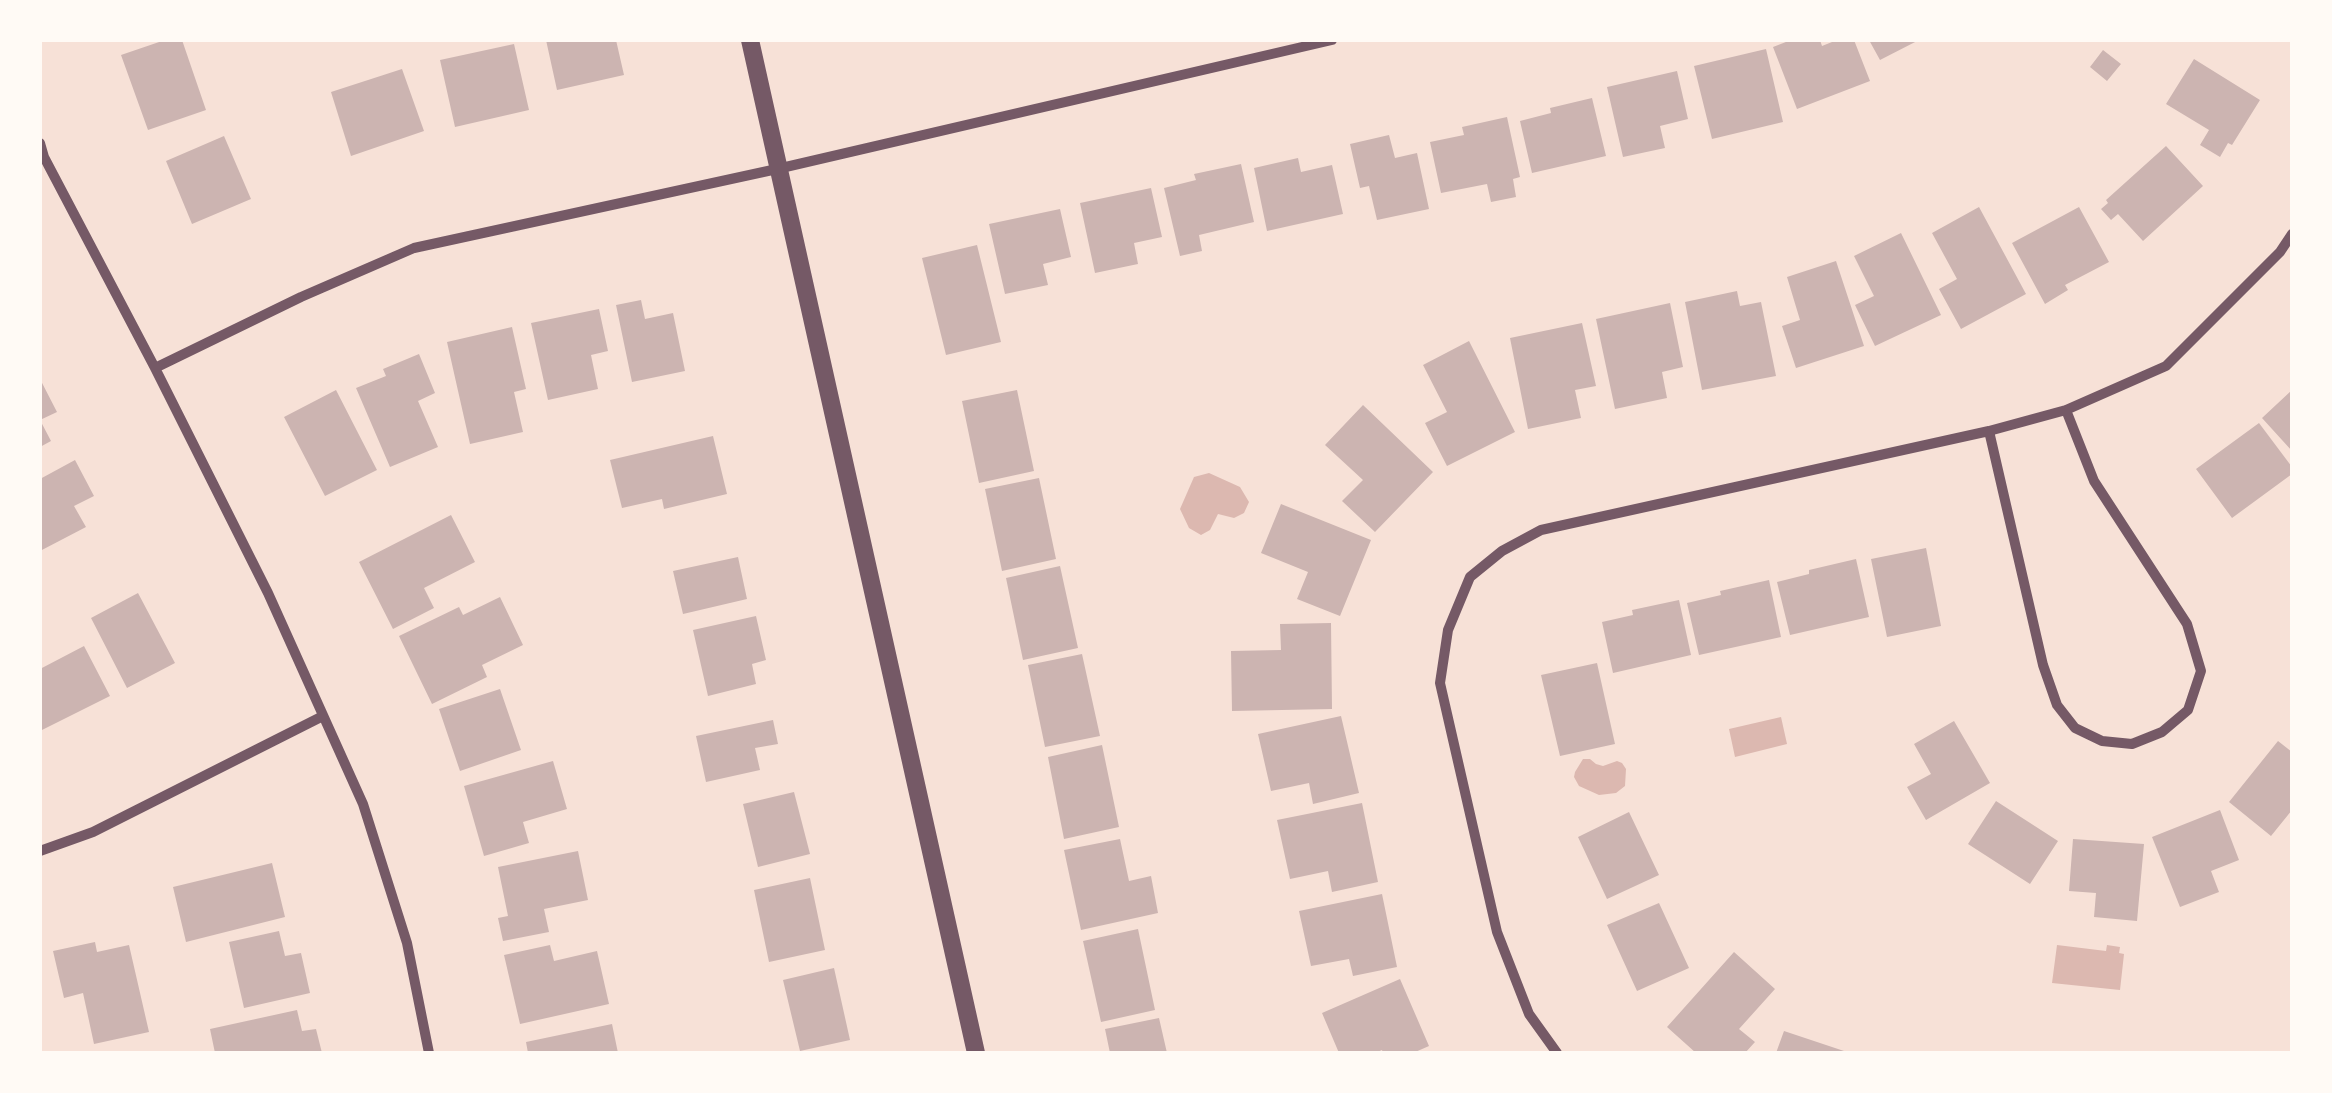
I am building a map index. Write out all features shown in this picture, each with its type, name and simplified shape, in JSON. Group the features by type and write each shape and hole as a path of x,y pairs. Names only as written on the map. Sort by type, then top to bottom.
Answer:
{"street":[{"path":"750,40 976,1053"},
{"path":"155,368 414,248 1332,40"},
{"path":"40,143 268,593 363,804 406,944 429,1053"},
{"path":"1557,1053 1530,1014 1497,932 1440,683 1448,630 1470,577 1502,551 1541,530 1989,432 2066,410 2166,366 2280,252 2292,234"},
{"path":"1989,432 2043,665 2056,705 2075,728 2102,741 2132,744 2162,732 2188,710 2201,671 2186,624 2094,481 2066,410"},
{"path":"40,851 93,832 323,716"}],"shaded area":[{"path":"1209,473 1240,487 1249,502 1244,513 1234,518 1218,514 1210,530 1201,535 1189,528 1180,509 1194,477"},
{"path":"1781,717 1787,744 1735,757 1729,729"},
{"path":"1583,759 1603,766 1622,763 1626,769 1625,786 1616,793 1599,795 1579,786 1574,777"},
{"path":"2057,945 2106,951 2107,945 2120,947 2119,953 2124,954 2120,990 2052,983"}],"building":[{"path":"165,40 182,40 206,110 148,130 121,55"},
{"path":"546,40 616,40 624,75 557,90"},
{"path":"1791,40 1820,40 1822,46 1837,40 1854,40 1870,81 1797,109 1773,47"},
{"path":"1869,40 1919,40 1880,60"},
{"path":"514,44 529,110 455,127 440,60"},
{"path":"1766,49 1783,122 1712,139 1694,66"},
{"path":"2103,50 2121,64 2107,81 2090,67"},
{"path":"2194,59 2260,100 2220,157 2200,145 2209,130 2166,104"},
{"path":"402,69 424,131 351,156 331,92"},
{"path":"1677,71 1688,119 1660,126 1665,148 1623,157 1607,87"},
{"path":"1592,98 1606,156 1532,173 1520,121 1551,113 1550,108"},
{"path":"1507,117 1520,177 1513,179 1516,197 1491,202 1487,184 1441,193 1430,142 1464,135 1462,127"},
{"path":"1389,135 1395,158 1417,153 1429,209 1377,220 1369,186 1360,188 1350,144"},
{"path":"224,136 251,199 192,224 166,161"},
{"path":"2166,146 2203,186 2143,241 2118,214 2111,220 2101,209"},
{"path":"1298,158 1301,172 1332,165 1343,214 1267,231 1254,168"},
{"path":"1241,164 1254,222 1199,235 1202,251 1180,256 1164,188 1196,180 1194,174"},
{"path":"1151,188 1162,237 1134,243 1138,264 1095,273 1080,203"},
{"path":"1979,207 2026,294 1961,329 1939,289 1957,279 1932,233"},
{"path":"2079,207 2109,262 2065,285 2068,290 2045,304 2012,243"},
{"path":"1060,209 1071,257 1043,264 1048,285 1005,294 989,224"},
{"path":"1901,233 1941,315 1875,346 1855,305 1874,296 1854,256"},
{"path":"977,245 1001,342 946,355 922,258"},
{"path":"1836,261 1864,346 1796,368 1782,326 1800,320 1787,277"},
{"path":"1737,291 1740,306 1761,302 1776,376 1702,390 1685,302"},
{"path":"641,300 645,319 673,313 685,371 632,382 616,305"},
{"path":"1670,303 1683,367 1662,372 1667,398 1615,409 1596,319"},
{"path":"599,309 608,351 591,355 598,389 548,400 531,323"},
{"path":"1582,323 1596,386 1575,390 1581,418 1528,429 1510,338"},
{"path":"512,327 526,389 514,392 523,432 470,444 447,342"},
{"path":"1469,341 1515,432 1447,466 1425,423 1447,412 1423,365"},
{"path":"419,354 435,393 418,401 438,447 390,467 356,388 386,376 383,369"},
{"path":"40,379 57,412 40,420"},
{"path":"336,390 377,470 325,496 284,417"},
{"path":"1017,390 1034,471 979,483 962,401"},
{"path":"2292,390 2292,451 2262,418"},
{"path":"1363,405 1433,472 1375,532 1342,501 1363,480 1325,445"},
{"path":"40,420 51,441 40,447"},
{"path":"2259,423 2292,467 2292,474 2232,518 2196,469"},
{"path":"713,436 727,494 664,509 662,499 622,508 610,460"},
{"path":"75,460 94,496 74,506 86,527 40,551 40,479"},
{"path":"1039,478 1056,559 1002,571 985,489"},
{"path":"1281,504 1371,540 1340,616 1297,599 1308,572 1261,553"},
{"path":"451,515 475,562 424,588 434,608 393,629 359,562"},
{"path":"1926,548 1941,626 1887,637 1871,559"},
{"path":"738,557 747,599 683,614 673,571"},
{"path":"1856,559 1869,617 1790,635 1777,582"},
{"path":"1060,566 1078,648 1023,660 1006,578"},
{"path":"1769,580 1781,637 1699,655 1687,603"},
{"path":"138,593 175,663 127,688 91,618"},
{"path":"500,597 523,645 482,665 487,677 432,704 399,636 459,607 463,615"},
{"path":"1679,600 1691,655 1613,673 1602,622 1633,615 1632,610"},
{"path":"756,616 766,660 752,664 756,684 708,696 693,630"},
{"path":"1331,623 1332,709 1232,711 1231,651 1281,650 1280,624"},
{"path":"84,646 110,696 40,731 40,669"},
{"path":"1082,654 1100,736 1045,747 1028,665"},
{"path":"1597,663 1615,744 1560,756 1541,675"},
{"path":"500,689 521,750 460,771 439,709"},
{"path":"1341,716 1359,793 1313,804 1309,783 1271,791 1258,734"},
{"path":"773,720 778,744 755,748 760,770 706,782 696,736"},
{"path":"1954,721 1990,783 1926,820 1907,787 1931,774 1914,744"},
{"path":"2278,741 2292,752 2292,810 2271,836 2229,802"},
{"path":"1102,745 1119,827 1064,839 1048,757"},
{"path":"553,761 567,809 523,822 529,843 484,856 464,786"},
{"path":"794,792 810,854 758,867 743,804"},
{"path":"1996,801 2058,841 2030,884 1968,844"},
{"path":"1362,803 1378,882 1332,892 1328,871 1290,879 1277,820"},
{"path":"2220,810 2239,860 2211,871 2219,892 2180,907 2152,837"},
{"path":"1629,812 1659,875 1607,899 1578,837"},
{"path":"1120,839 1129,881 1151,876 1158,913 1081,930 1064,850"},
{"path":"2073,839 2144,844 2137,921 2094,917 2096,893 2069,891"},
{"path":"578,851 588,900 544,909 549,932 503,941 498,918 508,916 498,867"},
{"path":"272,863 285,917 186,942 173,887"},
{"path":"810,878 825,950 769,962 754,890"},
{"path":"1382,894 1397,967 1353,976 1349,959 1311,966 1299,911"},
{"path":"1659,903 1689,968 1637,991 1607,925"},
{"path":"1138,929 1155,1010 1101,1022 1083,941"},
{"path":"279,931 285,956 301,953 310,993 244,1008 229,942"},
{"path":"95,942 97,952 129,945 149,1032 94,1044 83,993 64,998 53,951"},
{"path":"550,945 554,961 597,951 609,1004 520,1024 504,955"},
{"path":"1734,952 1775,989 1739,1029 1755,1042 1745,1053 1696,1053 1667,1027"},
{"path":"834,968 850,1040 800,1051 783,980"},
{"path":"1400,979 1429,1046 1413,1053 1339,1053 1322,1013"},
{"path":"297,1010 302,1031 316,1029 322,1053 215,1053 210,1029"},
{"path":"1159,1018 1167,1053 1110,1053 1105,1029"},
{"path":"612,1024 618,1053 528,1053 526,1042"},
{"path":"1784,1031 1847,1052 1847,1053 1776,1053"}]}
